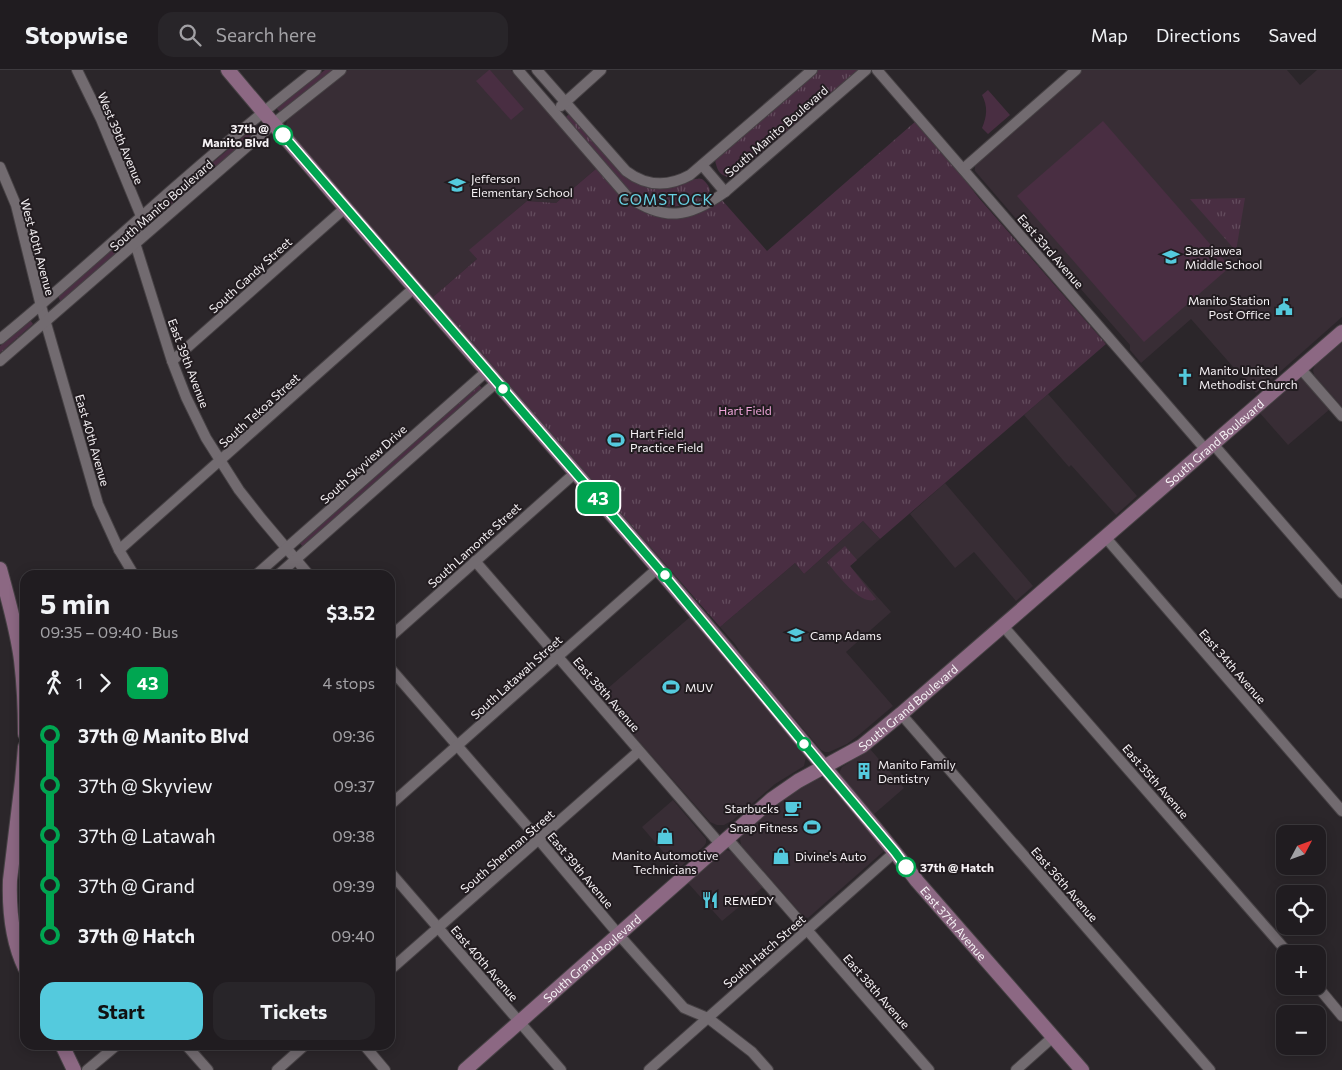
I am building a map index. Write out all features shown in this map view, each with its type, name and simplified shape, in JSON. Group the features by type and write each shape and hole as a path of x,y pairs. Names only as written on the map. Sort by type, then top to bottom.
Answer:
{"main road":[{"name":"East 37th Avenue","path":"228,70 414,288 658,568 895,852 917,882 1082,1070"},
{"name":"South Grand Boulevard","path":"465,1070 772,799 798,781 862,746 1106,538 1342,332"},
{"path":"0,569 14,620 20,654"},
{"path":"20,816 10,896 15,936 20,951"},
{"path":"64,1050 74,1070"}],"street":[{"name":"West 39th Avenue","path":"77,70 101,119 141,216"},
{"name":"South Manito Boulevard","path":"0,339 41,306 141,216 263,112 316,70"},
{"name":"South Manito Boulevard","path":"0,361 273,124 341,70"},
{"name":"South Manito Boulevard","path":"518,70 627,196 649,209 674,213 690,211 708,204 725,192 866,70"},
{"name":"South Manito Boulevard","path":"538,70 626,171 646,182 670,184 690,175 812,70"},
{"path":"554,112 601,70"},
{"name":"East 33rd Avenue","path":"877,70 1009,221 1342,593"},
{"path":"963,169 1076,70"},
{"name":"South Manito Boulevard","path":"702,165 725,192"},
{"name":"West 40th Avenue","path":"0,167 16,205 41,306"},
{"name":"South Gandy Street","path":"172,361 345,208"},
{"name":"East 39th Avenue","path":"141,216 135,243 172,361 186,397 206,438 220,461 245,497 305,570"},
{"name":"South Tekoa Street","path":"119,550 414,288"},
{"name":"East 40th Avenue","path":"41,306 98,504 119,550 131,570"},
{"path":"1300,368 1342,416"},
{"name":"South Skyview Drive","path":"262,570 487,371"},
{"path":"284,570 497,382"},
{"name":"South Lamonte Street","path":"395,633 576,473"},
{"name":"East 34th Avenue","path":"1106,538 1342,811"},
{"name":"East 38th Avenue","path":"475,561 640,751 807,930 929,1070"},
{"name":"South Latawah Street","path":"395,802 658,568"},
{"name":"East 35th Avenue","path":"1003,626 1280,945"},
{"name":"East 39th Avenue","path":"395,674 684,1008 708,1018 752,1052 768,1070"},
{"name":"East 36th Avenue","path":"901,714 1210,1070"},
{"name":"South Sherman Street","path":"395,966 640,751"},
{"name":"South Hatch Street","path":"649,1070 895,852"},
{"name":"East 40th Avenue","path":"395,878 561,1070"},
{"path":"1324,995 1342,1016"},
{"path":"1016,1070 1054,1037"},
{"path":"87,1070 110,1050"},
{"path":"190,1050 208,1070"},
{"path":"277,1070 299,1050"},
{"path":"368,1050 385,1070"}],"shaded area":[{"name":"Jefferson Elementary School","path":"348,70 511,70 597,168 556,203 527,201 470,250 477,259 433,297 286,126 290,115"},
{"name":"Sacajawea Middle School","path":"1081,70 1287,70 1300,85 1317,70 1342,70 1342,317 1256,393 1191,319 1141,363 1130,350 1130,345 1079,287 1075,287 975,171 975,163"},
{"path":"1342,342 1342,407 1314,375 1313,370 1315,365"},
{"path":"1299,379 1305,381 1330,409 1288,445 1259,412"},
{"path":"1048,394 1137,496 1116,515 1071,465 1069,467 1024,415"},
{"path":"945,483 1033,586 1016,601 974,552 955,568 910,514"},
{"name":"Camp Adams","path":"863,521 880,539 850,566 891,612 846,652 893,706 847,744 825,752 821,750 744,659 735,644 720,627 795,563 804,574"},
{"path":"690,617 805,752 806,757 804,766 775,784 733,820 724,825 710,822 599,696"},
{"path":"870,749 904,788 873,815 840,776 842,767"},
{"path":"822,778 825,779 884,847 884,851 808,918 803,916 741,845 740,839 741,836 781,801 802,786"},
{"path":"673,800 706,839 704,846 678,869 642,827"},
{"path":"727,850 732,852 763,887 722,921 688,883"}],"green space":[{"path":"325,70 333,70 280,112 276,108"},
{"path":"489,70 524,109 511,120 476,81"},
{"path":"818,70 859,70 735,179 720,173 715,159"},
{"path":"988,90 1010,115 988,134 982,128 986,112 982,95"},
{"path":"570,114 641,185 664,188 694,179 702,179 709,187 709,193 705,198 697,202 667,207 640,199 623,185 568,120 566,117"},
{"name":"Hart Field","path":"916,121 949,159 978,197 1106,344 880,539 863,521 804,574 795,563 720,627 433,297 477,259 469,250 527,201 556,203 597,168 618,194 636,208 656,215 721,199 767,251"},
{"path":"1103,121 1230,267 1144,342 1017,196"},
{"path":"256,126 259,130 157,217 154,212"},
{"path":"1245,198 1236,251 1190,199"},
{"path":"121,241 126,246 61,303 58,296"},
{"path":"30,320 33,324 0,353 0,346"},
{"path":"478,384 483,389 303,547 299,542"},
{"path":"845,546 857,560 850,566 876,599 870,600 856,594 827,562"}],"bus line":[{"name":"43","path":"283,135 658,568 906,867"}],"place":[{"name":"37th @ Manito Blvd","path":"283,135"},
{"name":"Jefferson Elementary School","path":"457,185"},
{"name":"Sacajawea Middle School","path":"1171,257"},
{"name":"Manito Station Post Office","path":"1284,307"},
{"name":"Manito United Methodist Church","path":"1185,377"},
{"name":"Hart Field Practice Field","path":"616,440"},
{"name":"Camp Adams","path":"796,635"},
{"name":"MUV","path":"671,687"},
{"name":"Manito Family Dentistry","path":"864,771"},
{"name":"Starbucks","path":"793,808"},
{"name":"Snap Fitness","path":"812,827"},
{"name":"Manito Automotive Technicians","path":"665,836"},
{"name":"Divine's Auto","path":"781,856"},
{"name":"37th @ Hatch","path":"906,867"},
{"name":"REMEDY","path":"710,900"}],"district":[{"name":"COMSTOCK","path":"666,199"}]}
